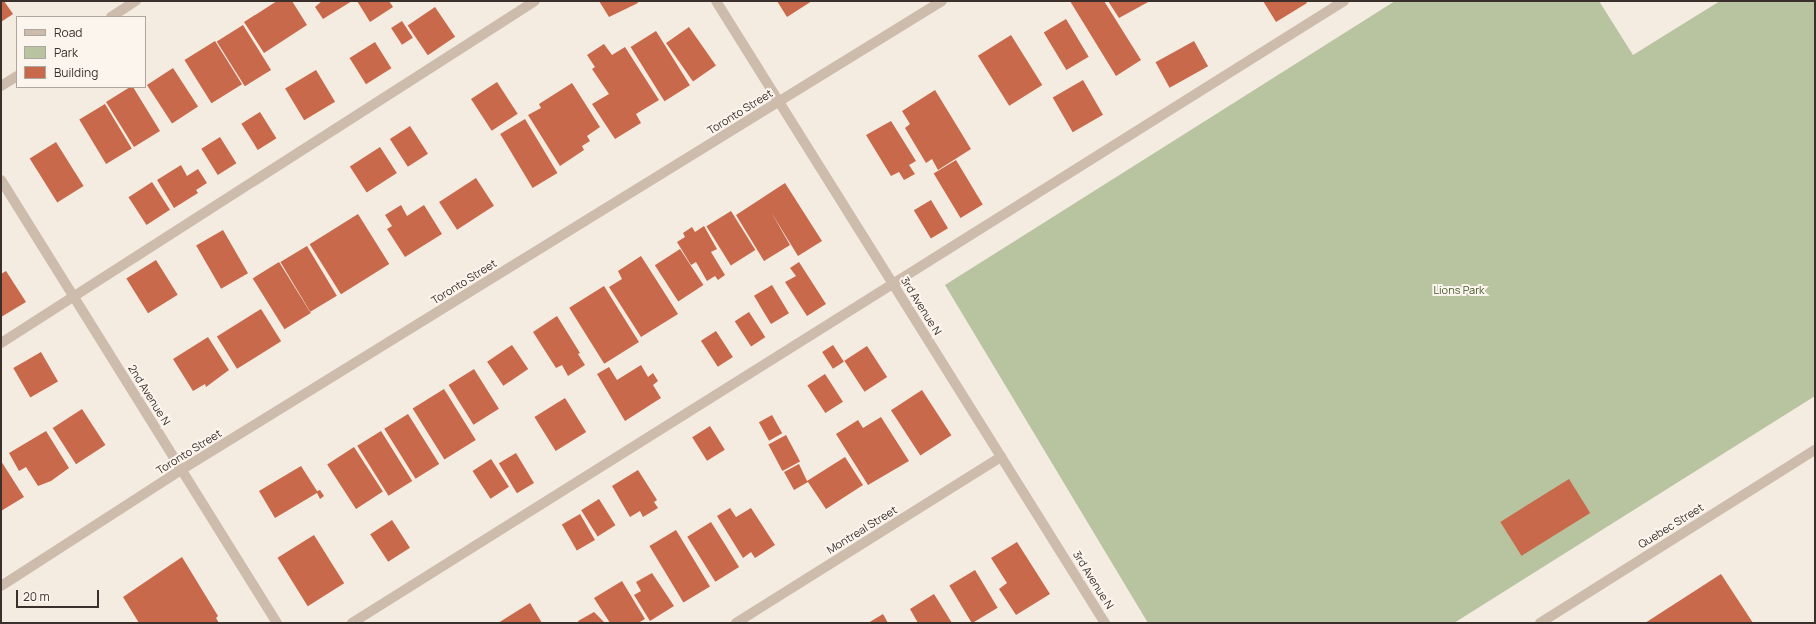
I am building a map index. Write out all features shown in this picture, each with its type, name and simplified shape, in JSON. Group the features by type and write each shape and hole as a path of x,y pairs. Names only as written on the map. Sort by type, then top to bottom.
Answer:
{"street":[{"path":"113,16 136,1"},
{"path":"1,342 74,297 535,1"},
{"name":"3rd Avenue N","path":"716,1 1106,623"},
{"name":"Toronto Street","path":"1,586 181,470 942,1"},
{"path":"352,623 1344,1"},
{"path":"1,86 16,77"},
{"name":"2nd Avenue N","path":"1,180 277,623"},
{"name":"Quebec Street","path":"1540,623 1815,450"},
{"name":"Montreal Street","path":"736,623 1001,457"}],"green space":[{"name":"Lions Park","path":"1395,1 1599,1 1633,55 1720,1 1815,1 1815,396 1454,623 1148,623 945,285"}],"building":[{"path":"1,1 4,1 13,14 1,22"},
{"path":"277,1 292,1 307,25 264,53 244,22"},
{"path":"322,1 352,1 323,19 315,7"},
{"path":"357,1 389,1 393,7 370,22"},
{"path":"599,1 637,1 638,3 609,17"},
{"path":"777,1 812,1 787,17"},
{"path":"1070,1 1104,1 1141,60 1116,76"},
{"path":"1108,1 1150,1 1119,18"},
{"path":"1263,1 1306,1 1307,3 1276,22"},
{"path":"435,7 455,37 428,55 408,25"},
{"path":"1066,19 1089,57 1066,70 1044,32"},
{"path":"402,21 413,38 402,45 391,28"},
{"path":"243,25 271,70 245,86 217,41"},
{"path":"689,27 716,66 693,82 666,43"},
{"path":"656,31 690,85 664,101 631,47"},
{"path":"1011,35 1042,85 1009,106 978,56"},
{"path":"215,41 242,84 211,103 184,60"},
{"path":"1194,41 1208,66 1170,88 1156,62"},
{"path":"375,42 391,68 366,84 350,58"},
{"path":"604,44 612,55 625,47 659,100 636,114 641,123 615,139 592,104 609,94 592,69 595,67 587,55"},
{"path":"173,68 198,107 172,123 147,85"},
{"path":"316,70 335,102 304,120 285,89"},
{"path":"1083,80 1103,115 1073,132 1053,98"},
{"path":"497,82 518,114 492,131 471,99"},
{"path":"572,83 600,127 587,136 590,141 582,146 584,150 560,166 528,115 541,108 539,104"},
{"path":"128,88 134,88 160,131 134,147 106,102"},
{"path":"935,90 971,149 938,170 932,159 926,163 905,128 910,124 902,111"},
{"path":"105,104 132,149 106,164 79,119"},
{"path":"260,112 276,138 258,150 241,124"},
{"path":"525,119 557,173 533,188 500,134"},
{"path":"891,121 916,161 909,165 915,174 904,180 899,172 891,176 866,135"},
{"path":"410,126 428,154 408,167 390,139"},
{"path":"220,137 236,163 218,175 201,149"},
{"path":"56,142 84,186 57,203 30,158"},
{"path":"380,147 397,173 367,193 350,167"},
{"path":"956,160 983,205 960,218 934,173"},
{"path":"181,165 187,176 198,169 207,183 196,190 198,193 174,208 157,180"},
{"path":"476,178 494,206 457,230 439,202"},
{"path":"152,182 170,210 146,225 129,197"},
{"path":"785,183 822,241 798,256 771,212 790,245 764,261 736,215"},
{"path":"931,200 948,228 931,239 914,210"},
{"path":"401,205 407,216 424,205 442,234 405,257 387,229 392,226 385,215"},
{"path":"731,211 755,250 731,265 706,226"},
{"path":"358,214 389,264 341,294 310,244"},
{"path":"704,226 717,249 711,252 725,275 718,280 715,276 707,281 696,262 691,265 677,242 685,237 683,233 692,227 695,232"},
{"path":"223,230 248,273 221,289 196,245"},
{"path":"307,246 337,296 310,312 280,262"},
{"path":"680,249 703,285 678,301 655,265"},
{"path":"641,256 678,314 641,337 609,287 622,279 618,271"},
{"path":"156,260 178,295 148,313 126,279"},
{"path":"279,262 311,313 285,329 253,278"},
{"path":"799,262 826,304 807,316 785,282 796,276 790,268"},
{"path":"6,271 26,302 1,317 1,274"},
{"path":"772,285 789,313 771,324 754,296"},
{"path":"604,286 639,342 604,364 569,308"},
{"path":"261,309 281,341 237,369 217,337"},
{"path":"749,312 765,337 751,346 735,321"},
{"path":"557,316 580,353 578,354 585,365 568,376 562,365 556,368 533,332"},
{"path":"716,331 733,357 718,367 701,341"},
{"path":"208,337 229,370 206,387 205,384 193,391 173,359"},
{"path":"512,345 528,369 503,386 487,362"},
{"path":"833,345 844,362 833,369 822,352"},
{"path":"867,346 887,377 865,392 844,361"},
{"path":"41,352 58,381 30,397 13,368"},
{"path":"641,365 648,377 653,373 658,381 653,385 661,398 625,421 597,374 609,367 617,380"},
{"path":"474,369 499,409 473,425 449,385"},
{"path":"825,374 843,402 825,413 807,385"},
{"path":"444,389 476,440 444,459 413,409"},
{"path":"922,390 951,435 920,455 891,410"},
{"path":"565,398 586,432 556,451 534,417"},
{"path":"82,409 105,445 76,464 53,428"},
{"path":"408,414 439,464 416,479 384,429"},
{"path":"772,415 782,433 769,441 759,422"},
{"path":"881,417 909,461 868,485 836,434 858,420 863,428"},
{"path":"710,426 725,450 707,461 692,437"},
{"path":"46,431 69,468 51,481 38,486 26,467 19,471 9,453"},
{"path":"381,431 412,481 389,496 357,446"},
{"path":"786,435 800,461 782,471 768,444"},
{"path":"354,447 383,491 356,509 327,464"},
{"path":"516,453 534,483 517,493 499,463"},
{"path":"845,457 863,485 826,509 808,482 794,490 784,472 799,464 807,481"},
{"path":"491,459 509,487 491,499 473,471"},
{"path":"1,461 24,497 1,511"},
{"path":"301,466 317,491 320,490 324,496 320,499 317,493 275,518 259,491"},
{"path":"638,470 657,500 654,502 658,508 643,517 640,511 630,517 612,486"},
{"path":"1569,479 1590,513 1522,556 1500,522"},
{"path":"599,499 615,525 598,536 581,510"},
{"path":"730,508 736,517 751,508 775,545 755,558 751,552 743,558 717,516"},
{"path":"580,514 595,540 577,550 562,524"},
{"path":"392,520 410,548 388,562 370,534"},
{"path":"711,522 739,567 715,582 687,537"},
{"path":"676,530 710,587 683,603 649,546"},
{"path":"314,535 344,583 308,606 278,558"},
{"path":"1017,542 1050,594 1016,615 999,589 1007,583 991,558"},
{"path":"182,557 218,616 216,618 219,623 139,623 123,597"},
{"path":"975,570 998,608 972,623 949,585"},
{"path":"652,573 674,606 650,621 634,595 641,591 636,582"},
{"path":"1721,574 1753,623 1645,623"},
{"path":"622,581 645,619 638,623 610,623 594,598"},
{"path":"934,594 952,623 918,623 910,609"},
{"path":"530,603 542,623 498,623"},
{"path":"594,612 605,623 579,623 578,621"},
{"path":"883,614 888,623 868,623"}]}
